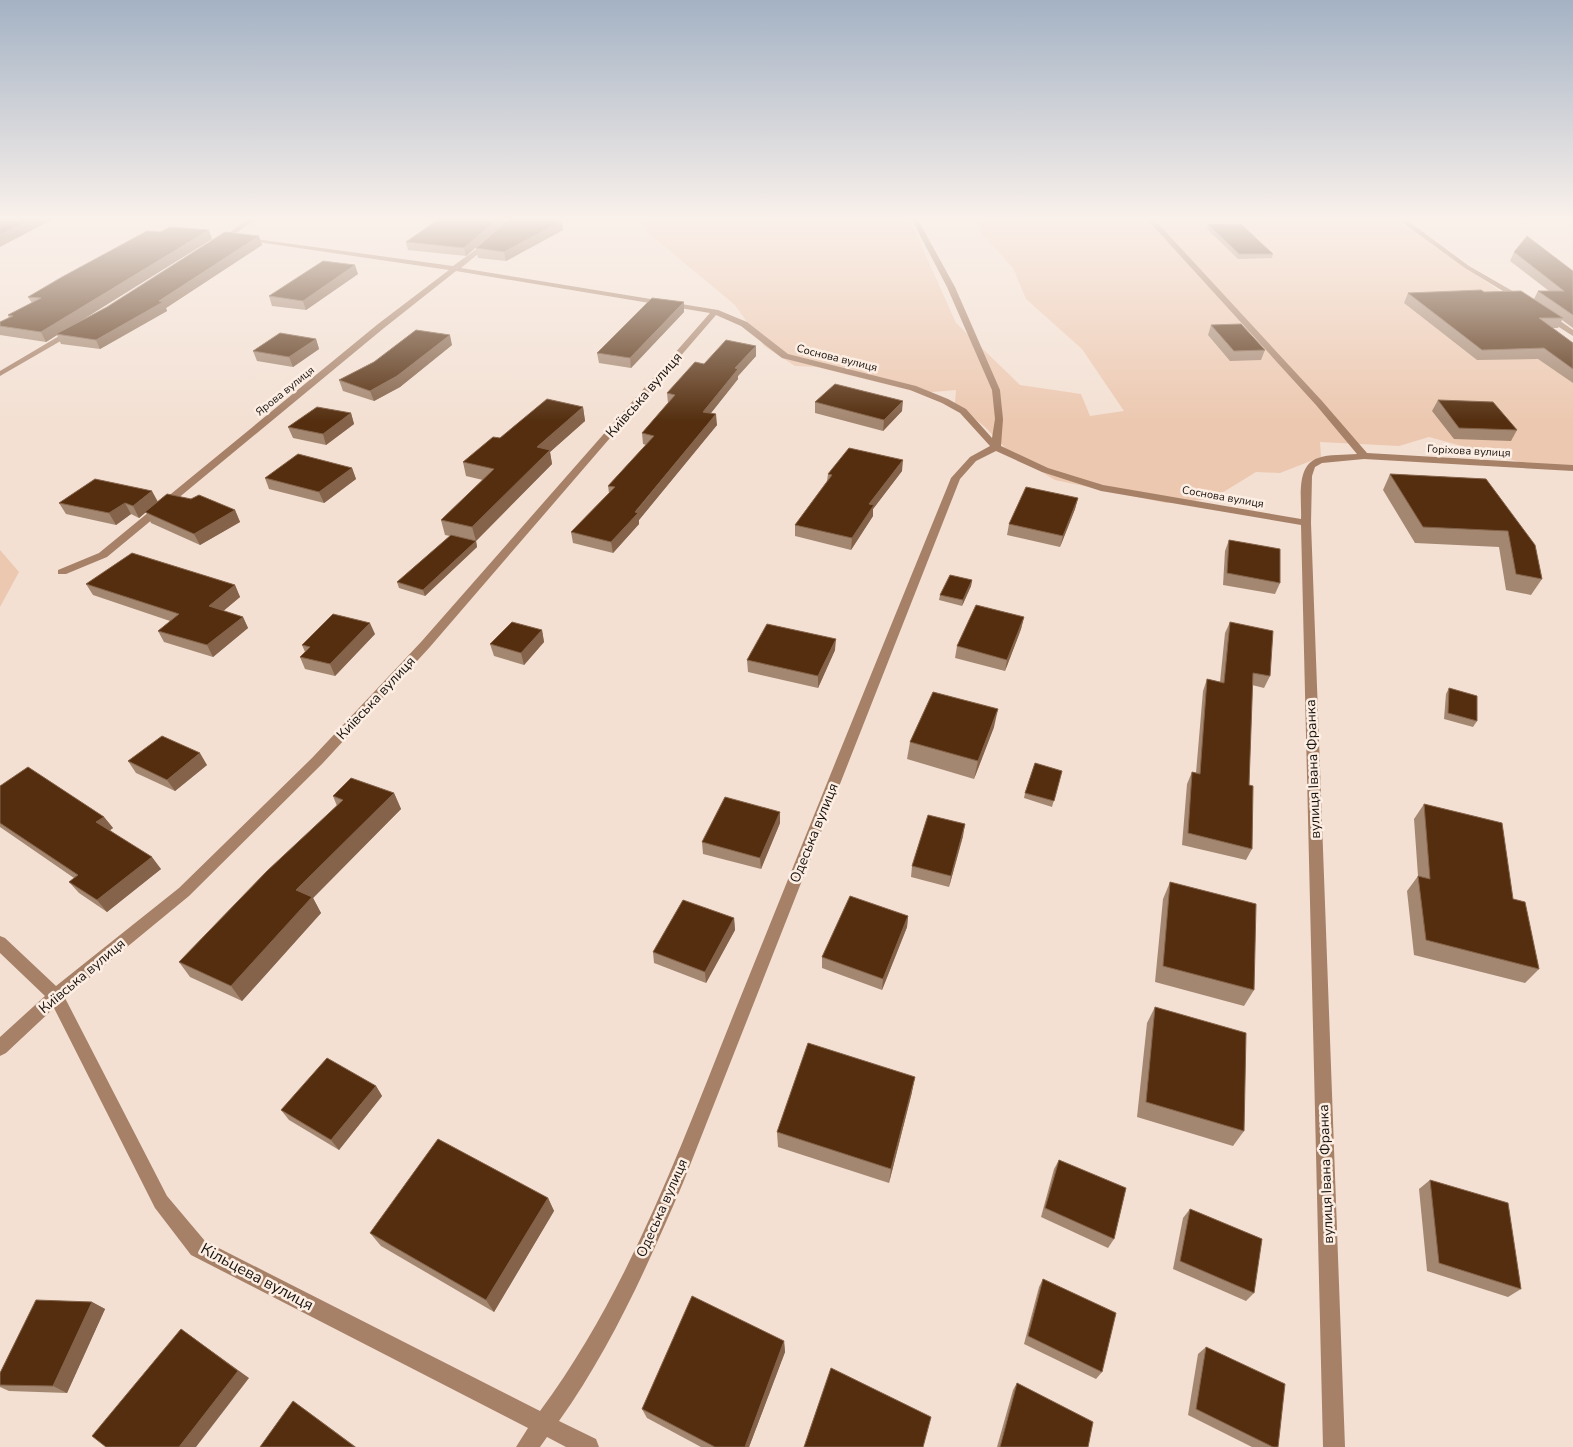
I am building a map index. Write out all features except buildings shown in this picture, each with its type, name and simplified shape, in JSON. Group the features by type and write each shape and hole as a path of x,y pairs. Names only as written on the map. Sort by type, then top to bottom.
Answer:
{"street":[{"name":"Ярова вулиця","path":"62,572 103,555 374,332 435,286"},
{"name":"Соснова вулиця","path":"556,286 715,312 744,324 785,356 914,388 945,401 963,411 996,447 1045,470 1100,488 1306,522"},
{"path":"950,286 996,390 999,419 996,447"},
{"path":"1211,286 1319,403 1364,456"},
{"path":"1498,286 1534,307"},
{"name":"Київська вулиця","path":"0,1048 56,996 184,892 317,761 425,645 715,312"},
{"path":"1542,312 1573,334"},
{"path":"0,374 82,326"},
{"name":"Одеська вулиця","path":"527,1447 545,1424 600,1340 666,1203 956,478 973,459 996,447"},
{"name":"Горіхова вулиця","path":"1364,456 1573,468"},
{"name":"вулиця Івана Франка","path":"1334,1447 1306,522 1307,476 1311,466 1320,460 1364,456"},
{"name":"Кільцева вулиця","path":"0,943 56,996 161,1202 198,1248 588,1447"}],"shaded area":[{"path":"712,286 939,286 956,323 1020,385 1081,394 1090,416 1124,411 1082,349 1026,299 1020,286 1492,286 1529,311 1573,348 1573,465 1527,464 1429,437 1399,446 1320,442 1321,457 1280,473 1256,472 1212,499 1166,503 1055,480 1010,453 985,427 955,403 956,390 921,393 816,367 795,366 764,346 735,305"},
{"path":"0,550 19,572 0,607"}]}
